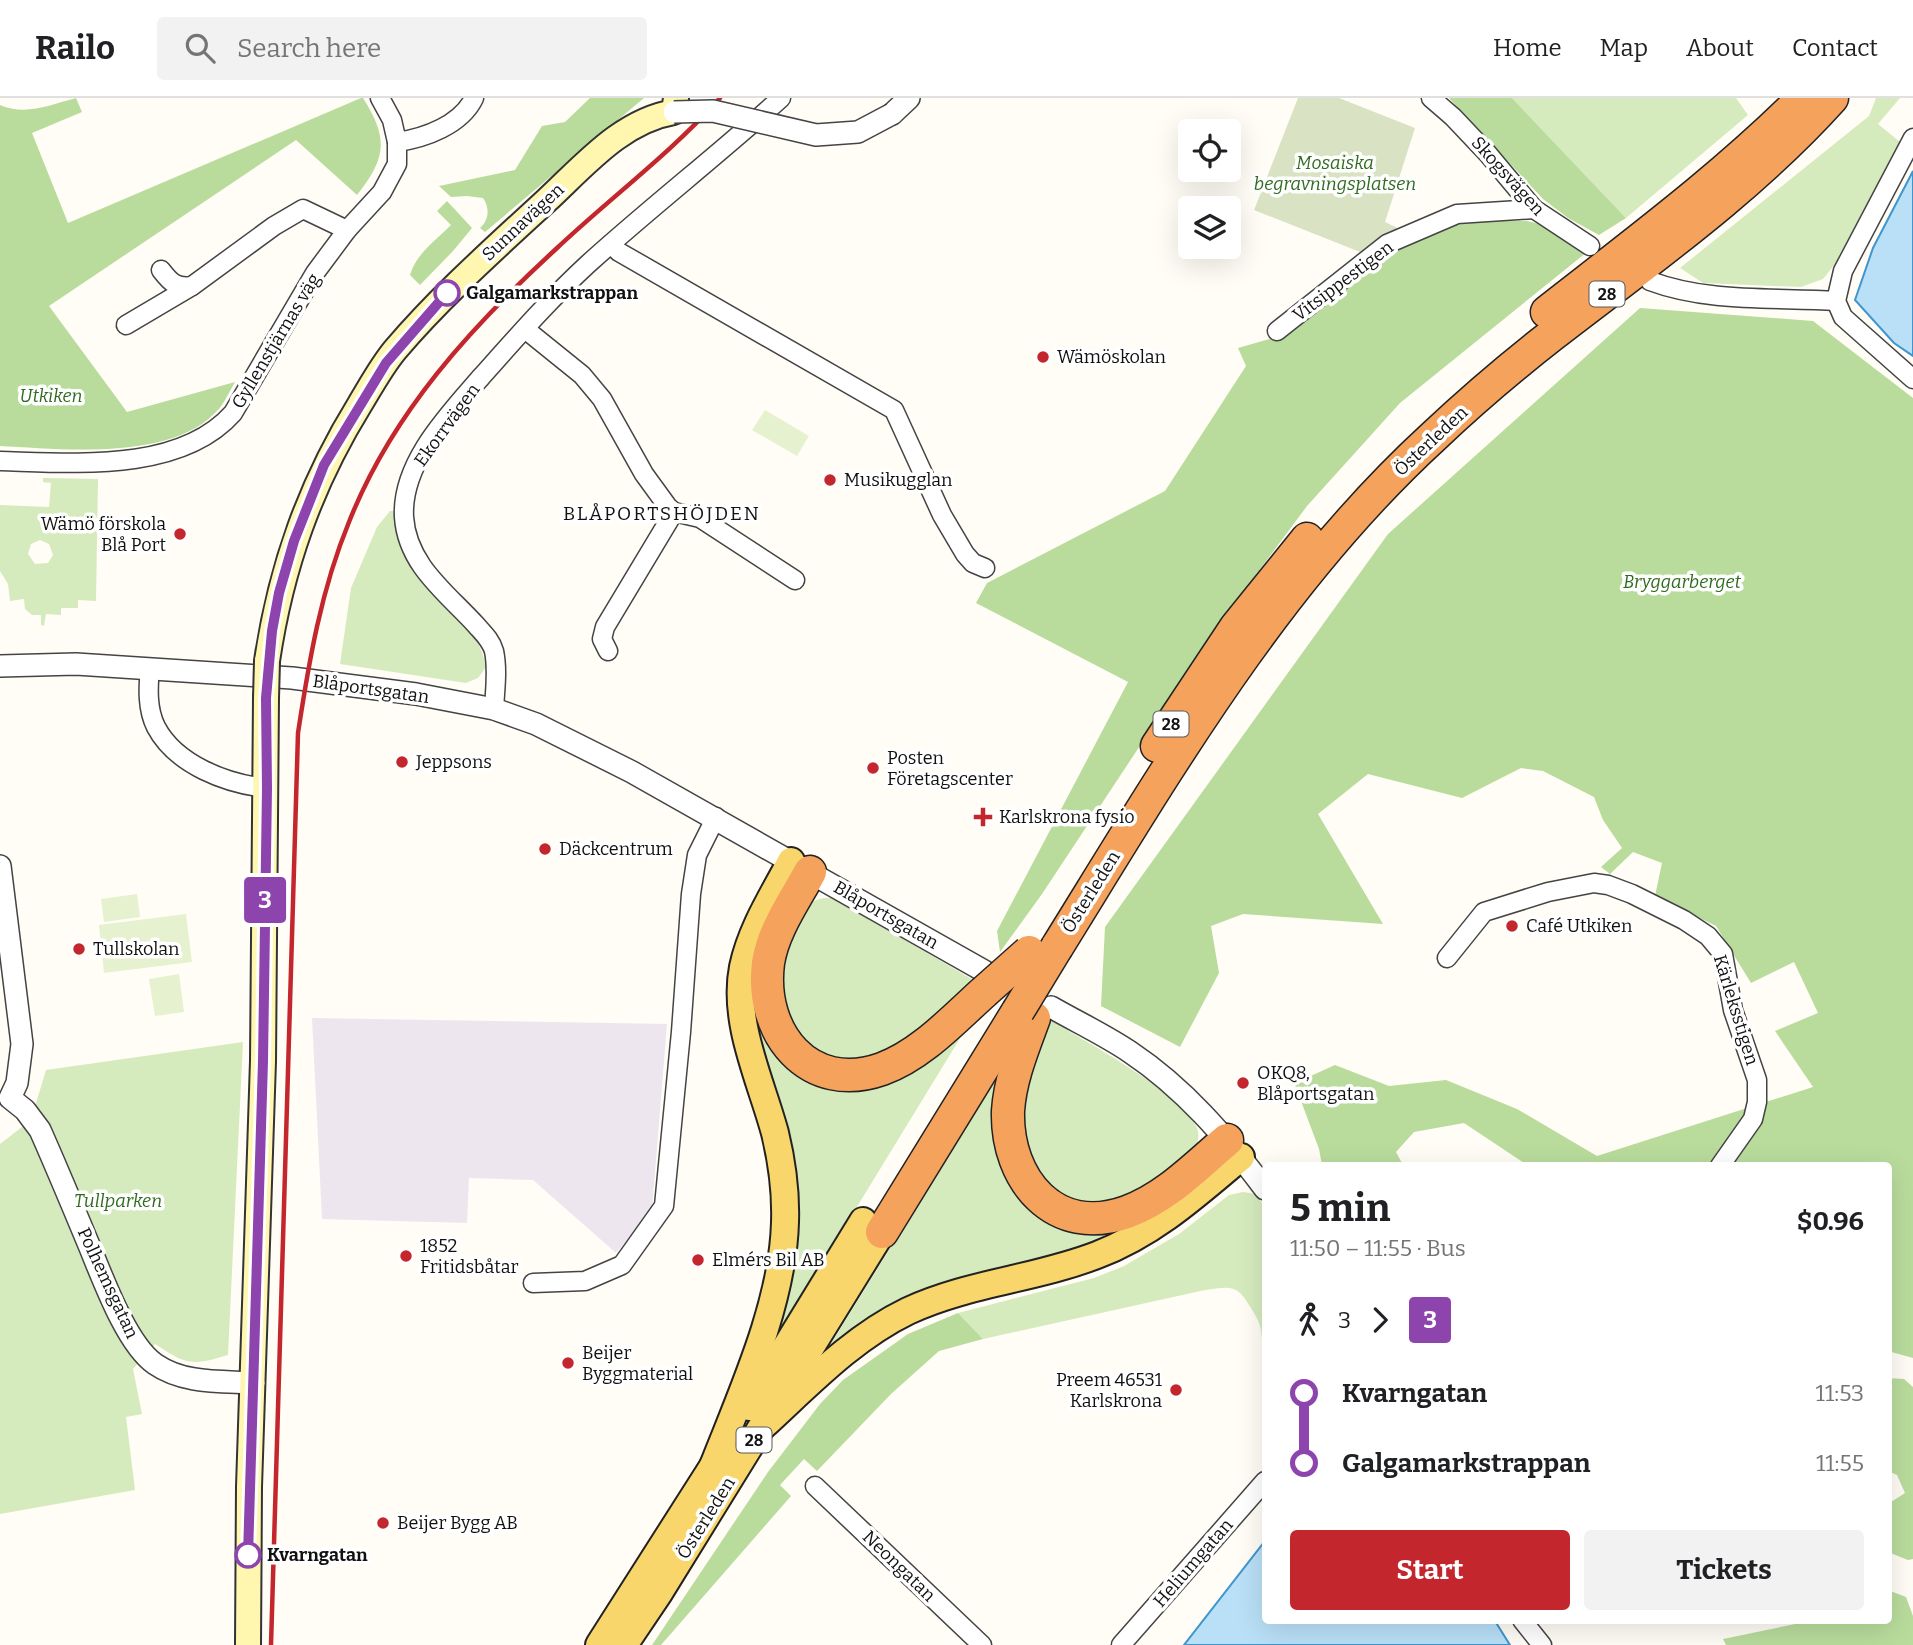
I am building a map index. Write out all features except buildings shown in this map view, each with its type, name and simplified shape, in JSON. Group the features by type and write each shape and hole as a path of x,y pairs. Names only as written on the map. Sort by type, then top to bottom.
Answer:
{"highway":[{"path":"1762,139 1791,98"},
{"name":"Österleden","path":"1052,942 1167,729 1237,627 1279,572 1338,504 1415,424 1495,354 1682,207 1762,139 1803,98"},
{"name":"Österleden","path":"873,1227 1011,1000 1246,653 1343,529 1422,447 1479,395 1550,336 1645,265 1739,189 1777,155 1832,98"},
{"path":"801,866 768,962 767,986 769,1010 777,1029 789,1047 804,1061 826,1072 853,1076 883,1068 932,1037 1011,1000 1008,1129 1011,1148 1025,1181 1050,1206 1067,1215 1087,1218 1124,1213 1163,1194 1234,1149"}],"main road":[{"name":"Sunnavägen","path":"248,1645 249,1487 263,1061 267,662 279,593 308,504 324,465 394,351 471,270 597,154 628,129 675,105"},
{"path":"713,1466 754,1361 770,1308 783,1248 785,1203 781,1164 776,1136 743,1018 743,970 757,926 801,866"},
{"path":"763,1426 837,1358 883,1324 948,1295 1072,1264 1133,1239 1175,1212 1234,1149"},
{"name":"Österleden","path":"599,1645 713,1466 873,1227"},
{"name":"Österleden","path":"624,1645 763,1426 873,1227"}],"street":[{"path":"380,98 392,120 397,142 416,139 454,121 469,108 474,98"},
{"name":"Ekorrvägen","path":"494,709 494,650 489,639 438,589 419,563 407,531 404,505 418,459 458,404 554,297 611,244 782,98"},
{"path":"675,105 816,135 858,132 892,114 909,98"},
{"name":"Skogsvägen","path":"1431,98 1488,154 1534,209 1590,246"},
{"path":"1913,138 1843,271 1836,301 1843,317 1913,379"},
{"name":"Gyllenstjärnas väg","path":"0,461 64,463 141,457 178,449 201,440 220,427 233,413 315,274 347,230 382,192 397,164 397,142"},
{"path":"126,325 192,286 274,226 303,209 347,230"},
{"name":"Vitsippestigen","path":"1277,331 1387,244 1457,214 1534,209"},
{"path":"611,244 619,253 894,410 942,515 965,554 973,563 985,568"},
{"path":"161,270 170,282 179,288 192,286"},
{"path":"1650,281 1675,290 1715,296 1836,301"},
{"path":"524,329 582,375 603,399 644,474 674,512 700,518 795,580"},
{"path":"608,652 603,639 605,627 674,512"},
{"name":"Blåportsgatan","path":"0,666 76,664 328,682 452,700 494,709 536,724 716,817 801,866 1011,1000 1130,1052 1191,1100 1262,1185"},
{"path":"150,668 150,709 156,727 167,743 183,758 212,773 248,786 267,788"},
{"path":"533,1283 585,1281 622,1265 664,1206 691,894 697,855 716,817"},
{"name":"Polhemsgatan","path":"0,866 22,1044 18,1076 5,1104 25,1110 40,1130 107,1287 139,1348 155,1363 183,1377 205,1381 254,1383"},
{"name":"Kärleksstigen","path":"1447,958 1484,912 1548,892 1594,883 1632,894 1684,920 1708,936 1723,954 1733,1010 1757,1080 1757,1102 1753,1119 1723,1162"},
{"name":"Heliumgatan","path":"1121,1645 1262,1484"},
{"name":"Neongatan","path":"815,1486 982,1645"},
{"path":"1525,1624 1542,1645"}],"shaded area":[{"path":"312,1018 667,1024 652,1209 616,1253 533,1180 469,1178 467,1223 322,1219"}],"green space":[{"name":"Utkiken","path":"76,98 82,112 32,133 68,223 361,98 377,125 381,148 374,170 357,195 296,140 49,306 127,412 235,382 215,413 195,428 170,439 142,445 82,450 0,446 0,105 19,110"},
{"path":"590,98 644,98 485,232 480,228 488,214 483,198 451,197 439,186 515,170 542,126 565,122"},
{"name":"Mosaiska begravningsplatsen","path":"1298,98 1339,98 1415,128 1385,222 1404,231 1365,254 1254,210"},
{"path":"1449,98 1512,98 1626,218 1599,235 1568,218 1543,199"},
{"path":"1512,98 1736,98 1748,115 1626,218"},
{"path":"1876,98 1900,98 1878,124 1900,142 1836,263 1823,279 1801,287 1703,283 1680,268 1869,116"},
{"path":"447,201 472,228 420,285 410,275 422,254 451,225 437,211"},
{"path":"1463,220 1527,221 1544,225 1587,252 1400,403 1307,506 1231,608 1042,894 1000,952 997,931 1128,682 976,603 987,583 1165,491 1246,366 1238,348 1283,335 1390,250"},
{"name":"Bryggarberget","path":"1640,308 1813,321 1913,398 1913,1358 1892,1352 1892,1162 1522,1162 1464,1123 1414,1132 1396,1152 1401,1162 1321,1162 1295,1085 1335,1065 1389,1086 1446,1080 1517,1109 1597,1156 1813,1087 1775,1031 1818,1013 1794,962 1751,983 1716,926 1655,896 1662,863 1633,852 1610,874 1601,867 1622,848 1603,820 1594,797 1543,771 1521,768 1462,798 1368,774 1318,814 1383,924 1243,914 1211,926 1219,973 1180,1047 1101,1006 1105,927 1388,534"},
{"path":"765,410 809,436 797,456 752,430"},
{"path":"43,478 98,479 96,601 78,600 78,608 61,608 61,615 46,614 44,626 41,625 41,615 32,615 25,609 24,599 10,601 8,584 0,571 0,505 49,507 51,483 43,482","holes":["40,540 49,544 53,555 48,563 35,564 28,554 31,544"]},
{"path":"390,511 396,511 402,542 413,568 478,643 486,667 478,678 466,683 340,664 351,588 377,527"},
{"path":"137,894 140,917 104,922 101,899"},
{"path":"833,898 975,981 905,1046 861,1063 812,1053 786,1018 782,987 788,953 799,921 814,901"},
{"path":"186,914 192,962 104,973 99,925"},
{"path":"761,962 810,1080 970,1022 770,1349 790,1262 749,1018"},
{"path":"179,974 184,1012 155,1016 149,979"},
{"path":"1048,1019 1130,1068 1173,1100 1197,1128 1195,1149 1139,1192 1096,1206 1074,1202 1052,1192 1026,1156 1021,1099"},
{"name":"Tullparken","path":"243,1042 228,1355 190,1362 155,1344 133,1369 142,1414 126,1417 135,1490 0,1514 0,1144 31,1120 46,1070"},
{"path":"1004,1064 1021,1194 1145,1225 821,1360"},
{"path":"1243,1192 1255,1194 1262,1203 1262,1340 1260,1326 1245,1298 1231,1288 1205,1290 983,1339 958,1313 1094,1278 1124,1266 1179,1234 1229,1195"},
{"path":"958,1313 983,1339 939,1351 891,1394 817,1471 804,1459 780,1485 791,1496 661,1645 652,1645 768,1472 820,1404 843,1380 908,1334"},
{"path":"1892,1378 1904,1379 1913,1387 1913,1559 1908,1560 1892,1554 1892,1501 1905,1493 1897,1475 1892,1473"},
{"path":"1892,1592 1906,1597 1913,1616 1913,1645 1726,1645 1723,1639 1796,1624 1892,1624"}],"water":[{"path":"1913,171 1913,356 1894,343 1855,300 1873,248"},
{"path":"1262,1545 1262,1624 1497,1624 1510,1645 1184,1645"}],"railway":[{"path":"271,1645 298,733 323,600 339,548 367,482 411,408 437,374 464,341 524,279 681,138 720,98"}],"bus line":[{"name":"3","path":"248,1555 263,1061 267,662 279,593 294,541 324,465 394,351 447,293"}],"place":[{"name":"Galgamarkstrappan","path":"447,293"},
{"name":"Wämöskolan","path":"1043,357"},
{"name":"Musikugglan","path":"830,480"},
{"name":"Wämö förskola Blå Port","path":"180,534"},
{"name":"Jeppsons","path":"402,762"},
{"name":"Posten Företagscenter","path":"873,768"},
{"name":"Karlskrona fysio","path":"983,817"},
{"name":"Däckcentrum","path":"545,849"},
{"name":"Café Utkiken","path":"1512,926"},
{"name":"Tullskolan","path":"79,949"},
{"name":"OKQ8, Blåportsgatan","path":"1243,1083"},
{"name":"1852 Fritidsbåtar","path":"406,1256"},
{"name":"Elmérs Bil AB","path":"698,1260"},
{"name":"Beijer Byggmaterial","path":"568,1363"},
{"name":"Preem 46531 Karlskrona","path":"1176,1390"},
{"name":"Beijer Bygg AB","path":"383,1523"},
{"name":"Kvarngatan","path":"248,1555"}],"district":[{"name":"BLÅPORTSHÖJDEN","path":"662,513"}]}
